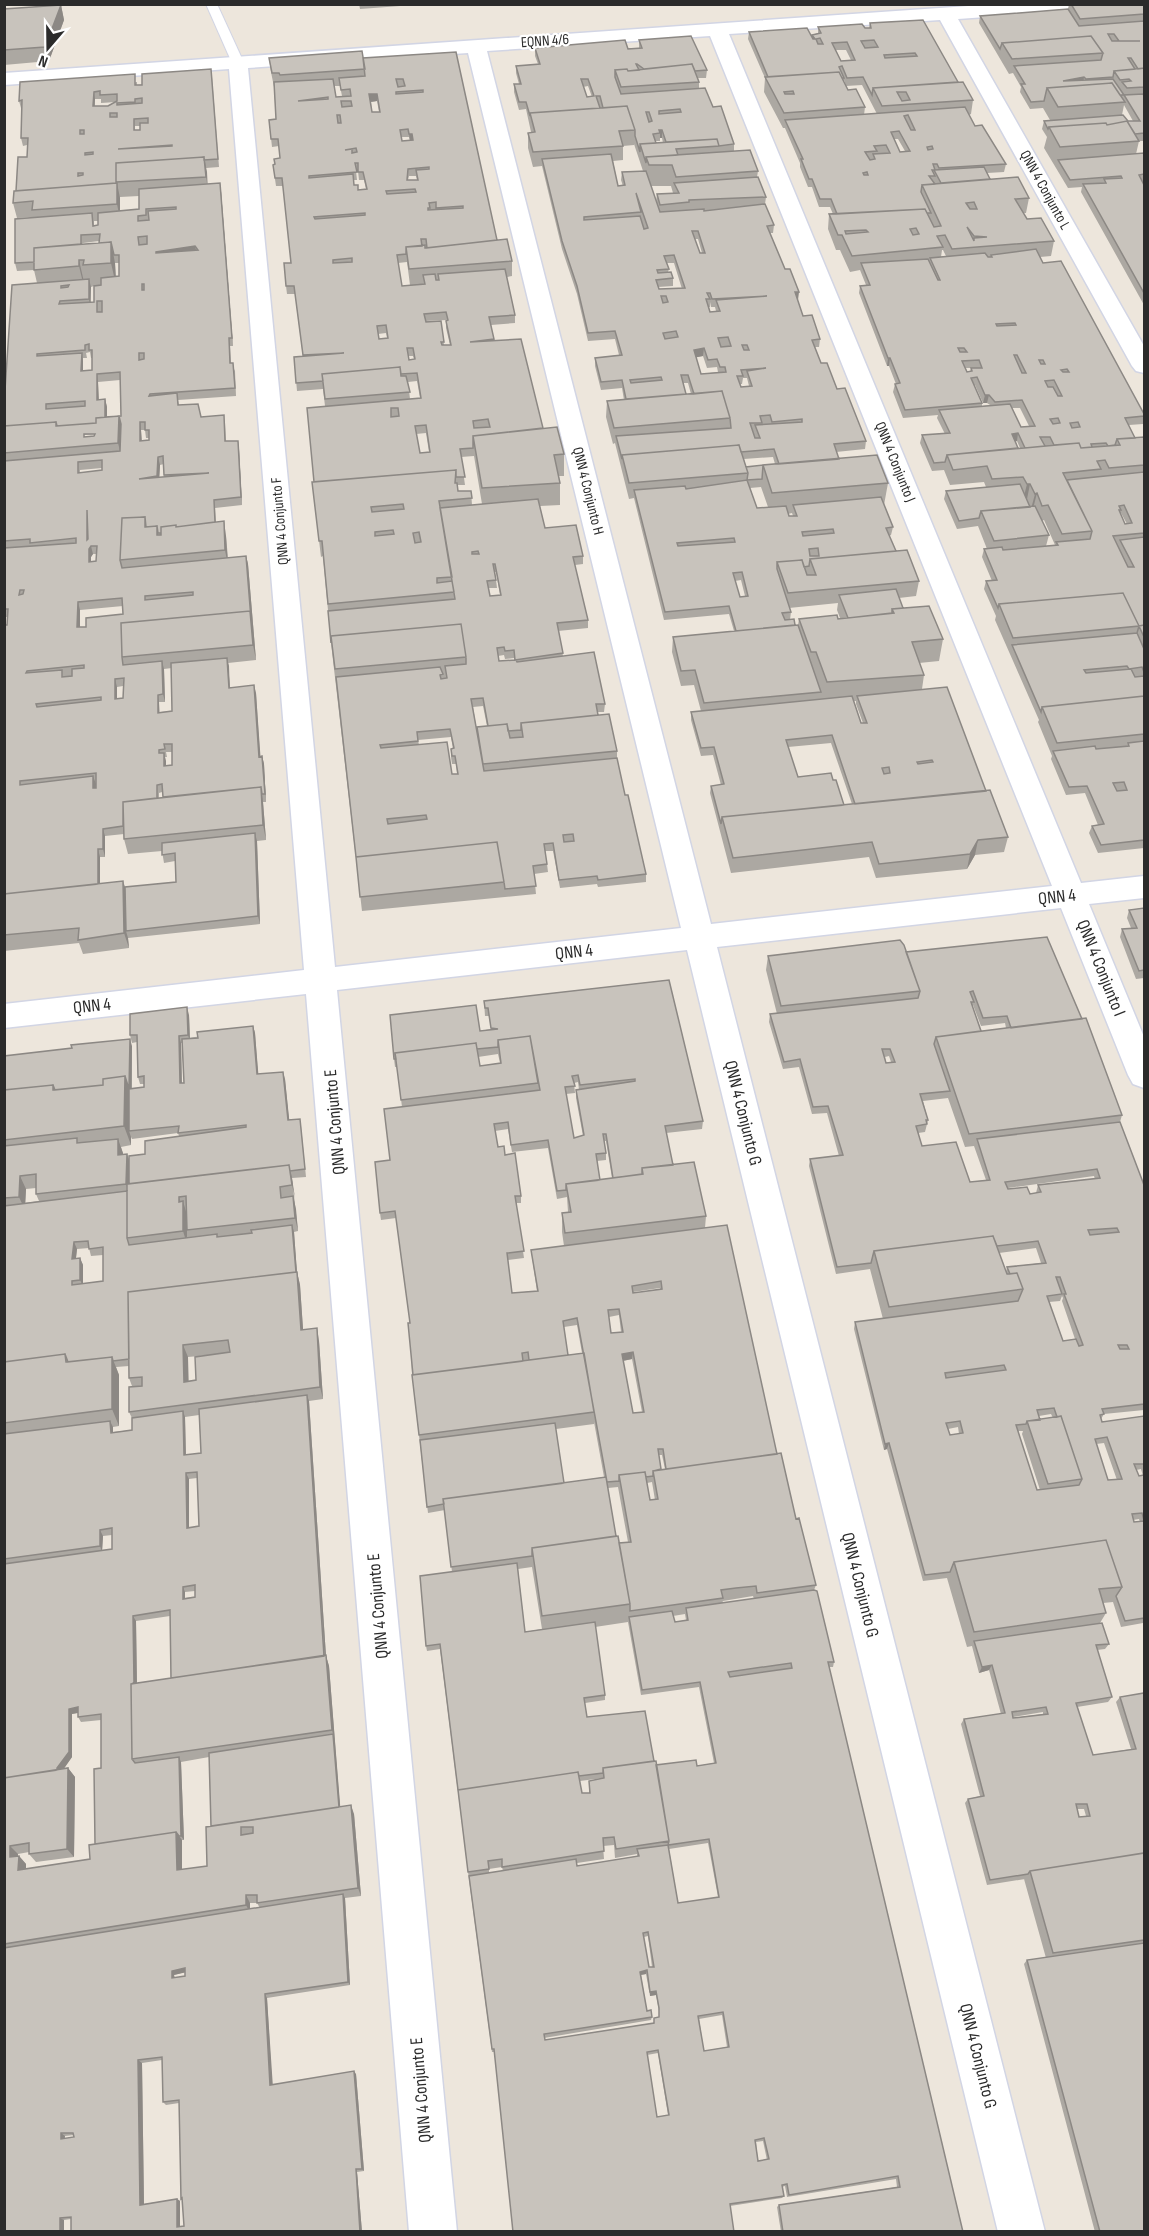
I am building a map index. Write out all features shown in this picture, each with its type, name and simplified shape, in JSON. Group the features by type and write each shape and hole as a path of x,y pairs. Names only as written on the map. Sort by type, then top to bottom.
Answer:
{"street":[{"name":"EQNN 4/6","path":"4,80 476,45 1075,5"},
{"name":"QNN 4 Conjunto L","path":"946,14 1144,366"},
{"name":"QNN 4 Conjunto J","path":"717,29 1072,896"},
{"name":"QNN 4 Conjunto H","path":"476,45 699,938"},
{"name":"QNN 4 Conjunto F","path":"238,63 322,980"},
{"name":"QNN 4","path":"4,1016 1144,887"},
{"name":"QNN 4 Conjunto I","path":"1072,896 1144,1075"},
{"name":"QNN 4 Conjunto G","path":"699,938 1022,2232"},
{"name":"QNN 4 Conjunto E","path":"322,980 433,2232"}],"lane":[{"path":"211,4 238,63"}],"building":[{"path":"1071,4 1144,4 1144,14 1080,19"},
{"path":"61,5 45,47 4,50 4,9"},
{"path":"1068,9 1079,26 1144,21 1144,68 1138,69 1131,58 1128,58 1135,69 1114,71 1113,77 1086,79 1084,77 1063,81 1113,79 1124,95 1120,95 1112,83 1047,88 1044,101 1031,102 1021,84 1025,84 1014,66 1101,60 1103,53 1091,36 1002,43 1000,49 980,16","holes":["1108,34 1114,34 1119,41 1112,41"]},
{"path":"923,20 958,82 873,88 872,95 863,77 847,78 842,66 839,67 844,78 839,72 768,77 749,32 807,28 813,39 815,39 812,35 821,33 818,27 862,24 865,28 871,28 870,23","holes":["820,38 823,44 818,44 816,39","874,40 878,47 865,48 861,41","847,42 855,60 841,61 832,43","915,53 917,56 885,58 884,55"]},
{"path":"691,36 707,70 695,71 692,64 644,69 636,64 639,70 615,70 621,94 705,88 713,107 721,106 734,144 719,146 717,139 666,142 662,130 659,130 660,133 653,134 656,143 640,144 640,152 627,106 603,108 600,96 596,96 600,108 530,113 530,116 526,102 519,102 514,84 521,84 516,66 540,64 535,48 625,40 628,49 642,48 639,40","holes":["581,79 588,79 594,96 587,97","680,109 681,112 659,114 659,111","646,112 649,112 652,121 649,122"]},
{"path":"1091,36 1103,53 1012,59 1002,43"},
{"path":"362,51 365,69 280,75 272,73 269,58"},
{"path":"456,52 497,240 427,248 426,239 421,239 422,246 406,247 406,254 397,255 402,286 425,284 423,275 435,274 436,280 439,280 438,274 505,269 515,315 489,317 494,339 470,342 521,339 543,428 473,436 473,448 460,449 465,477 456,477 456,470 314,482 307,408 421,398 417,373 401,374 400,367 322,374 323,381 296,383 294,357 344,353 303,355 294,286 286,286 284,263 291,263 282,178 275,178 273,165 275,164 274,159 280,158 278,139 271,139 269,120 276,119 274,82 333,79 336,97 351,96 350,89 341,90 339,78 365,76 363,58","holes":["396,79 403,79 405,86 398,87","423,90 423,92 396,94 396,92","369,94 377,94 380,112 372,112","328,97 328,99 298,101","341,101 351,101 352,106 342,107","337,115 340,115 341,123 338,123","408,129 413,140 402,141 400,130","355,163 358,163 358,172 363,172 367,189 358,190 358,185 354,185 353,174 309,178 309,176 357,172","429,167 429,169 416,170 418,180 407,180 408,169","415,189 416,192 387,194 386,191","436,202 436,208 463,206 463,208 428,210 430,208 429,203","365,213 365,215 315,219 314,217","352,258 352,262 333,263 333,260","446,312 451,345 442,345 441,342 444,342 441,321 426,322 424,314","386,325 388,338 379,339 377,326","407,348 413,348 415,359 409,360","391,408 398,408 399,416 391,417","488,419 490,427 474,428 473,421","426,425 430,452 420,453 415,426"]},
{"path":"692,64 699,82 621,87 615,70 627,69 628,71"},
{"path":"1144,68 1144,87 1127,88 1122,82 1131,81 1129,79 1120,80 1114,71"},
{"path":"211,69 218,159 204,160 204,157 116,163 116,183 16,191 18,157 27,157 28,138 21,138 20,82 135,74 135,85 142,85 142,74","holes":["100,91 100,95 117,94 117,101 108,106 93,106 94,92","142,98 142,103 117,105 117,103 135,102 135,99","110,113 117,113 117,117 110,117","148,118 148,123 140,123 140,130 134,130 134,119","172,145 172,146 118,149"]},
{"path":"839,72 848,90 856,89 865,107 784,113 765,77","holes":["793,91 794,94 785,94 784,92"]},
{"path":"963,82 973,100 882,106 873,88","holes":["897,92 906,92 910,100 902,101"]},
{"path":"1112,83 1125,102 1058,107 1047,88"},
{"path":"1143,94 1144,133 1135,134 1127,121 1107,125 1106,123 1049,127 1048,129 1044,121 1123,115 1128,121 1140,121 1124,95"},
{"path":"627,106 635,130 619,131 623,146 533,152 528,133 535,132 530,113"},
{"path":"965,107 975,126 982,125 1006,164 939,168 937,164 933,164 935,170 984,167 990,179 941,183 932,170 935,176 929,176 935,184 922,185 921,192 931,213 927,213 925,209 837,214 831,199 820,199 812,179 809,179 801,159 803,159 785,120","holes":["908,115 915,130 911,130 904,116","899,131 910,151 900,152 891,132","886,145 890,153 873,154 875,159 870,160 865,152 877,151 874,146"]},
{"path":"1127,121 1139,141 1060,147 1049,127 1106,123 1107,125"},
{"path":"717,139 719,146 676,149 678,155 646,157 646,163 640,144"},
{"path":"750,150 758,171 676,177 672,165 649,165 646,157"},
{"path":"1144,153 1144,174 1139,175 1144,185 1144,293 1083,184 1106,183 1104,179 1122,178 1121,176 1070,180 1058,160"},
{"path":"611,154 618,186 625,185 622,172 646,171 660,212 704,209 704,211 765,204 774,225 767,226 785,269 790,269 799,292 795,292 803,316 812,315 820,339 812,340 821,363 827,363 837,389 845,388 866,441 834,444 839,459 779,464 774,449 741,452 739,445 622,455 622,459 616,436 731,428 730,418 722,391 694,394 688,375 681,375 686,394 626,399 622,380 601,382 595,358 622,355 615,331 588,333 542,159","holes":["636,193 648,228 644,229 640,216 584,220 584,217 641,212","692,231 698,231 705,253 700,253","674,255 685,288 659,289 656,280 673,278 671,272 658,273 657,270 669,269 664,256","707,293 710,293 712,299 767,296 716,300 720,311 710,312 706,299 710,299","661,296 666,296 668,302 663,303","676,331 678,337 665,339 663,333","728,337 731,346 721,347 718,338","742,345 747,345 749,350 744,350","704,348 708,360 717,359 720,367 725,367 726,372 701,374 694,350","766,368 747,371 752,386 741,387 737,376 743,376 741,370","661,377 662,380 631,383 630,380","770,415 772,422 802,419 802,422 755,425 760,438 755,438 750,423 762,423 760,416"]},
{"path":"204,157 206,177 116,182 116,163"},
{"path":"758,177 766,197 689,200 689,202 660,205 657,194 679,193 674,183"},
{"path":"1018,177 1029,198 1015,199 1027,219 1041,218 1054,241 952,249 945,235 937,236 943,247 852,256 842,235 838,235 829,214 925,209 934,227 941,226 922,185","holes":["974,202 977,209 970,209 966,203","967,227 974,236 987,237 974,238 974,241","916,228 919,234 913,235 910,229","866,230 868,232 846,234 845,231"]},
{"path":"117,183 117,204 32,210 33,201 13,203 14,191"},
{"path":"220,183 232,338 229,338 230,363 233,363 235,388 150,394 149,396 177,393 178,405 198,404 201,417 224,415 225,441 238,441 241,497 214,500 215,522 161,527 161,533 158,533 157,526 146,527 145,517 122,518 120,560 122,568 246,556 251,619 250,611 121,623 123,665 162,661 163,694 158,695 158,713 172,711 171,663 227,658 229,688 254,685 259,757 262,756 265,794 262,794 261,787 163,797 162,784 157,785 157,798 123,802 123,826 103,829 103,849 98,849 98,884 4,894 4,625 7,625 8,609 4,609 4,548 76,543 76,538 30,543 30,539 4,541 4,461 120,451 121,424 119,416 121,416 120,372 97,374 97,400 105,399 105,417 96,418 96,423 57,426 56,422 4,426 12,285 89,279 89,299 60,301 59,304 94,302 94,286 101,285 101,278 119,276 119,255 114,255 111,242 99,243 100,234 81,235 81,244 34,248 34,262 15,263 15,219 92,213 93,226 98,225 98,213 139,209 139,189","holes":["176,207 176,209 148,211 149,220 138,221 138,216 146,215 146,209","147,236 147,244 139,245 138,237","195,246 198,250 156,253","97,301 102,301 102,312 97,312","89,344 89,350 92,350 92,370 81,371 82,353 37,356 37,354 85,350 85,345","139,353 144,353 144,359 139,360","85,401 85,406 46,409 46,404","140,422 145,422 145,430 149,430 149,440 140,441","163,456 164,475 209,473 139,479 157,476 158,457","102,460 102,470 78,473 78,462","91,546 97,546 96,561 89,562","193,592 193,595 145,600 145,596","122,598 123,614 86,618 86,627 77,627 78,602","84,665 84,668 72,669 72,676 62,677 62,670 26,673 27,671","124,678 123,698 115,699 115,679","101,697 101,700 37,707 36,704","164,744 172,744 172,765 164,766 164,753 159,753 159,750 165,749","96,773 96,788 93,788 93,776 20,785 20,781"]},
{"path":"507,239 512,261 409,269 406,247 425,245 425,248"},
{"path":"111,242 111,263 83,265 84,260 79,260 79,266 34,270 34,248"},
{"path":"1036,249 1043,263 1061,261 1144,414 1144,416 1125,418 1135,438 1117,439 1115,445 1091,444 1092,447 1081,448 1079,443 1054,445 1050,437 1040,437 1045,446 1025,448 1018,433 1012,434 1018,448 947,455 945,462 934,463 922,435 950,433 939,410 1010,404 1021,427 1035,426 1022,400 995,402 989,395 985,395 977,377 971,378 982,403 905,410 895,384 900,383 860,286 870,285 861,263 928,259 940,280 930,258 985,253 988,257 992,257 991,255","holes":["1015,323 1016,325 997,326 996,324","958,348 964,348 967,352 960,352","1014,355 1017,355 1026,373 1022,373","979,360 982,368 971,368 972,371 967,372 962,361","1054,380 1062,396 1058,396 1053,387 1048,387 1045,381","1058,418 1060,423 1053,424 1050,419","1078,422 1080,427 1072,428 1070,423"]},
{"path":"400,367 401,376 406,376 410,392 325,399 322,374"},
{"path":"722,391 730,418 614,428 607,401"},
{"path":"119,416 118,443 4,453 4,426 56,422 56,426 96,423 96,418","holes":["84,434 95,434 94,436 84,437"]},
{"path":"557,427 564,454 554,455 560,483 482,488 473,436"},
{"path":"1144,437 1144,465 1109,468 1105,460 1097,461 1101,469 1063,473 1092,531 1062,534 1048,505 1042,506 1037,493 1035,494 1023,477 992,479 987,466 953,470 947,455 1079,443 1081,448 1120,445 1117,439"},
{"path":"739,445 748,473 629,483 622,455"},
{"path":"877,455 888,483 772,493 763,465"},
{"path":"763,465 762,479 747,480 746,467"},
{"path":"456,470 455,483 457,483 458,491 471,491 472,498 439,501 452,577 437,578 437,583 452,581 454,592 328,604 322,541 319,541 312,482","holes":["403,504 404,509 372,512 371,507","393,530 394,534 375,536 375,532","419,532 421,542 415,543 413,533"]},
{"path":"1144,472 1144,533 1113,536 1128,567 1134,567 1120,540 1144,537 1144,625 1139,626 1123,593 999,604 998,608 986,581 997,580 984,549 1002,547 1003,550 1058,545 1056,542 1090,539 1092,531 1067,480","holes":["1124,505 1132,523 1125,524 1119,506"]},
{"path":"747,480 757,508 786,506 789,516 797,516 793,505 881,497 893,527 886,528 896,551 810,559 809,566 804,567 802,560 777,562 777,569 791,612 782,613 785,620 794,619 795,625 736,631 729,606 665,612 634,490 685,486 686,489","holes":["833,529 834,533 803,536 802,532","734,538 735,542 678,546 677,543","818,548 819,556 810,556 809,549","742,572 748,596 740,597 733,573"]},
{"path":"1020,484 1030,507 981,511 979,518 959,521 946,491"},
{"path":"538,499 545,528 576,525 583,556 573,557 588,620 557,623 563,653 515,660 514,650 505,651 504,647 497,648 499,661 516,660 517,662 594,652 605,704 596,704 598,715 521,723 521,730 508,731 507,724 488,726 483,698 471,699 484,771 617,758 646,874 598,880 597,876 559,880 553,843 544,844 547,864 533,866 536,886 505,889 497,842 356,857 336,677 440,667 443,674 440,675 441,679 447,678 445,666 466,664 466,657 461,624 331,636 331,643 328,611 455,599 440,508","holes":["493,564 495,564 501,595 490,596 487,581 496,580","450,729 454,748 451,749 452,756 455,756 458,774 452,774 447,742 381,748 380,745 418,741 417,732","426,815 427,819 388,824 387,819","573,834 574,841 564,842 563,835"]},
{"path":"1035,506 1049,535 994,541 981,511"},
{"path":"145,517 145,527 157,526 157,535 161,535 161,527 224,521 225,550 120,560 122,518"},
{"path":"907,550 919,581 788,593 777,562 802,560 807,575 816,575 810,559"},
{"path":"896,589 903,608 892,609 892,613 848,618 839,595"},
{"path":"1123,593 1139,626 1013,638 999,604"},
{"path":"929,606 943,639 912,642 924,675 827,682 816,652 811,652 799,619 837,615 838,619 894,613 892,609"},
{"path":"250,611 253,645 122,657 121,623"},
{"path":"461,624 466,657 335,669 331,636"},
{"path":"798,625 821,692 704,703 695,670 681,671 673,637"},
{"path":"1144,625 1144,637 1139,626"},
{"path":"1137,633 1144,649 1144,672 1142,667 1129,669 1127,666 1084,670 1086,673 1131,669 1135,677 1144,676 1144,696 1042,707 1041,712 1012,645"},
{"path":"947,687 986,791 855,804 832,735 786,740 798,777 831,773 833,780 836,780 844,805 722,817 721,824 711,786 724,784 714,747 701,748 691,712 852,696 861,723 867,723 857,696","holes":["932,760 933,762 918,764 917,762","889,767 890,773 884,774 882,768"]},
{"path":"1144,696 1144,734 1057,743 1042,707"},
{"path":"609,714 617,751 483,764 477,727 507,724 510,738 523,737 521,723"},
{"path":"1144,741 1144,840 1101,845 1092,826 1104,824 1087,786 1069,787 1053,751 1095,746 1096,749 1129,746 1128,743","holes":["1124,782 1127,790 1117,791 1113,783"]},
{"path":"261,787 263,825 124,839 123,802"},
{"path":"990,790 1008,837 978,840 970,854 879,864 872,842 733,858 722,817"},
{"path":"255,833 258,916 126,931 125,887 176,882 175,853 162,855 162,843"},
{"path":"497,842 504,882 360,897 356,857"},
{"path":"123,881 124,933 78,940 79,928 4,935 4,894"},
{"path":"1144,908 1144,970 1139,971 1122,929 1137,928 1129,910"},
{"path":"1047,937 1082,1019 1011,1028 1007,1016 983,1018 973,991 970,992 981,1031 936,1037 934,1044 950,1091 920,1094 928,1120 926,1120 927,1124 916,1126 922,1146 956,1142 970,1182 990,1180 977,1139 1120,1122 1144,1185 1144,1404 1102,1409 1104,1414 1100,1415 1102,1422 1144,1416 1144,1464 1134,1464 1139,1476 1144,1475 1144,1520 1142,1513 1132,1514 1134,1522 1144,1521 1144,1618 1125,1621 1116,1596 1122,1587 1106,1540 954,1562 950,1572 925,1575 889,1443 885,1444 855,1322 1018,1301 1023,1289 1017,1273 1010,1274 1007,1267 1046,1263 1038,1241 997,1246 993,1236 874,1251 871,1263 837,1267 810,1159 843,1155 828,1106 813,1107 800,1059 784,1062 770,1014 918,998 920,991 906,952","holes":["882,1049 890,1049 895,1062 886,1063","1097,1169 1100,1178 1038,1185 1041,1192 1030,1194 1027,1187 1008,1189 1005,1182","1117,1228 1119,1232 1090,1235 1088,1230","1056,1277 1060,1277 1083,1345 1079,1346 1076,1339 1063,1341 1047,1296 1062,1294","1118,1345 1127,1345 1129,1349 1120,1349","1004,1365 1006,1370 946,1378 945,1373","1054,1408 1057,1417 1061,1416 1082,1479 1079,1485 1037,1490 1016,1425 1026,1424 1027,1421 1040,1420 1037,1410","960,1421 963,1433 950,1435 946,1423","1107,1437 1122,1479 1108,1480 1095,1439"]},
{"path":"900,940 904,945 920,991 781,1006 768,956"},
{"path":"669,980 703,1121 665,1126 673,1165 642,1168 642,1174 613,1178 606,1134 603,1134 606,1153 596,1154 600,1180 566,1184 566,1190 557,1191 548,1140 511,1145 508,1122 494,1124 498,1147 504,1146 505,1155 515,1153 521,1196 515,1196 524,1251 507,1253 512,1293 538,1291 531,1250 727,1225 777,1454 666,1469 663,1449 658,1449 661,1469 653,1471 653,1476 646,1477 645,1472 619,1475 619,1481 607,1482 577,1318 563,1321 568,1355 529,1360 528,1352 522,1353 523,1361 413,1375 408,1323 410,1323 395,1211 380,1213 375,1162 390,1160 384,1109 540,1090 530,1036 498,1040 498,1047 477,1049 476,1043 395,1053 396,1059 394,1059 390,1015 476,1005 480,1031 498,1029 491,1028 488,1008 485,1008 484,1001","holes":["578,1075 580,1085 635,1079 635,1081 576,1090 584,1135 574,1138 565,1087 575,1086 572,1076","661,1281 662,1289 633,1293 632,1286","619,1309 623,1332 611,1333 608,1310","633,1352 644,1412 633,1413 622,1354"]},
{"path":"187,1007 188,1035 179,1036 180,1083 184,1083 182,1039 198,1038 197,1032 253,1026 257,1074 283,1072 288,1120 300,1119 305,1169 290,1171 289,1165 129,1184 129,1156 145,1154 145,1141 246,1127 246,1125 178,1133 179,1126 129,1131 129,1089 144,1087 144,1076 138,1077 137,1035 130,1035 130,1014"},
{"path":"1086,1018 1122,1115 969,1134 936,1037"},
{"path":"530,1036 538,1083 401,1100 395,1053 476,1043 480,1066 501,1063 498,1040"},
{"path":"130,1039 129,1089 125,1076 103,1079 103,1085 55,1090 53,1085 4,1090 4,1056 72,1048 71,1045"},
{"path":"125,1076 124,1126 4,1140 4,1090 53,1085 53,1090 103,1085 103,1079"},
{"path":"77,1138 77,1143 118,1139 118,1155 127,1154 126,1184 36,1194 36,1174 20,1176 19,1197 4,1198 4,1146"},
{"path":"694,1162 706,1216 565,1233 562,1213 571,1212 566,1184 643,1174 642,1168"},
{"path":"289,1165 292,1185 280,1187 281,1198 293,1196 295,1218 187,1230 186,1196 179,1197 179,1202 183,1201 183,1231 127,1238 127,1184"},
{"path":"127,1191 129,1245 217,1234 217,1237 252,1233 251,1230 292,1225 296,1272 128,1292 129,1359 113,1361 112,1357 68,1362 65,1354 4,1362 4,1206","holes":["88,1241 89,1249 103,1247 103,1281 72,1285 72,1281 80,1280 80,1258 72,1259 74,1242"]},
{"path":"993,1236 1007,1274 1017,1273 1023,1289 889,1307 874,1251"},
{"path":"297,1272 301,1330 317,1328 320,1387 129,1412 129,1387 142,1386 142,1377 129,1378 128,1292","holes":["228,1340 230,1352 195,1357 196,1380 184,1382 183,1345"]},
{"path":"584,1353 594,1412 419,1435 412,1375"},
{"path":"65,1354 66,1362 112,1357 112,1409 4,1423 4,1362"},
{"path":"307,1395 324,1656 171,1678 170,1610 133,1616 132,1759 135,1763 179,1757 181,1836 176,1832 95,1844 94,1769 101,1768 101,1714 78,1717 78,1707 69,1709 69,1752 57,1770 4,1778 4,1564 112,1549 112,1528 100,1530 100,1546 4,1559 4,1434 110,1421 111,1433 132,1430 132,1418 183,1411 184,1455 201,1453 199,1409","holes":["197,1472 199,1526 187,1528 186,1473","195,1585 195,1597 183,1599 183,1587"]},
{"path":"1061,1416 1082,1479 1048,1484 1027,1421"},
{"path":"555,1423 564,1483 443,1499 444,1504 427,1507 420,1440"},
{"path":"781,1453 796,1519 799,1518 816,1585 757,1593 756,1586 721,1590 723,1598 630,1611 619,1543 631,1542 619,1475 645,1472 650,1500 658,1499 653,1471"},
{"path":"606,1477 616,1536 532,1548 532,1556 451,1567 443,1499"},
{"path":"618,1536 630,1604 542,1616 532,1548"},
{"path":"1106,1540 1122,1587 1099,1589 1106,1613 974,1632 954,1562"},
{"path":"517,1563 525,1632 595,1622 605,1695 584,1698 587,1717 645,1711 654,1761 603,1768 603,1773 579,1776 578,1772 458,1790 440,1644 426,1646 420,1576"},
{"path":"817,1591 834,1662 828,1662 963,2232 783,2232 779,2205 900,2187 898,2176 789,2195 787,2184 782,2185 784,2196 730,2204 734,2232 513,2232 494,2049 492,2049 469,1876 576,1859 577,1866 639,1856 637,1849 668,1845 669,1841 656,1765 696,1760 697,1766 716,1763 700,1682 642,1690 629,1617 672,1611 675,1622 688,1620 686,1608","holes":["791,1663 792,1668 730,1677 728,1672","709,1839 719,1897 678,1903 668,1845","648,1932 654,1967 649,1967 643,1933","647,1970 650,1992 656,1991 659,2008 659,2017 654,2018 654,2023 545,2040 544,2034 652,2017 651,2010 647,2011 640,1972","723,2012 729,2047 704,2051 698,2016","658,2050 669,2115 657,2117 647,2052","764,2138 769,2159 758,2161 755,2140"]},
{"path":"1102,1623 1109,1644 1096,1645 1112,1697 1076,1703 1093,1755 1136,1749 1120,1697 1144,1693 1144,1853 1030,1871 1028,1874 990,1880 968,1799 984,1796 964,1719 1005,1713 992,1665 982,1667 974,1641","holes":["1046,1707 1048,1714 1013,1718 1012,1712","1076,1804 1087,1804 1090,1816 1079,1817"]},
{"path":"326,1655 332,1730 132,1759 131,1684"},
{"path":"333,1734 339,1807 211,1826 209,1753"},
{"path":"656,1761 669,1841 616,1849 614,1837 603,1838 604,1851 502,1867 502,1859 488,1861 489,1869 468,1872 458,1790 578,1772 582,1793 590,1793 589,1781 604,1778 603,1768"},
{"path":"68,1768 67,1849 29,1854 29,1843 10,1846 10,1857 19,1856 18,1870 90,1859 89,1845 176,1832 177,1870 207,1866 206,1827 351,1805 358,1888 257,1903 257,1895 246,1895 246,1905 4,1944 4,1778","holes":["241,1827 253,1827 253,1833 241,1835"]},
{"path":"1144,1853 1144,1940 1053,1953 1030,1871"},
{"path":"343,1894 348,1982 265,1994 270,2085 354,2071 362,2169 356,2169 360,2232 71,2232 71,2217 60,2218 60,2232 4,2232 4,1948","holes":["185,1968 185,1976 172,1978 172,1971","162,2057 163,2102 179,2100 181,2199 184,2226 177,2227 177,2199 140,2205 138,2060","61,2133 73,2133 74,2137 61,2139"]},
{"path":"1144,1943 1144,2232 1100,2232 1027,1960"}]}
